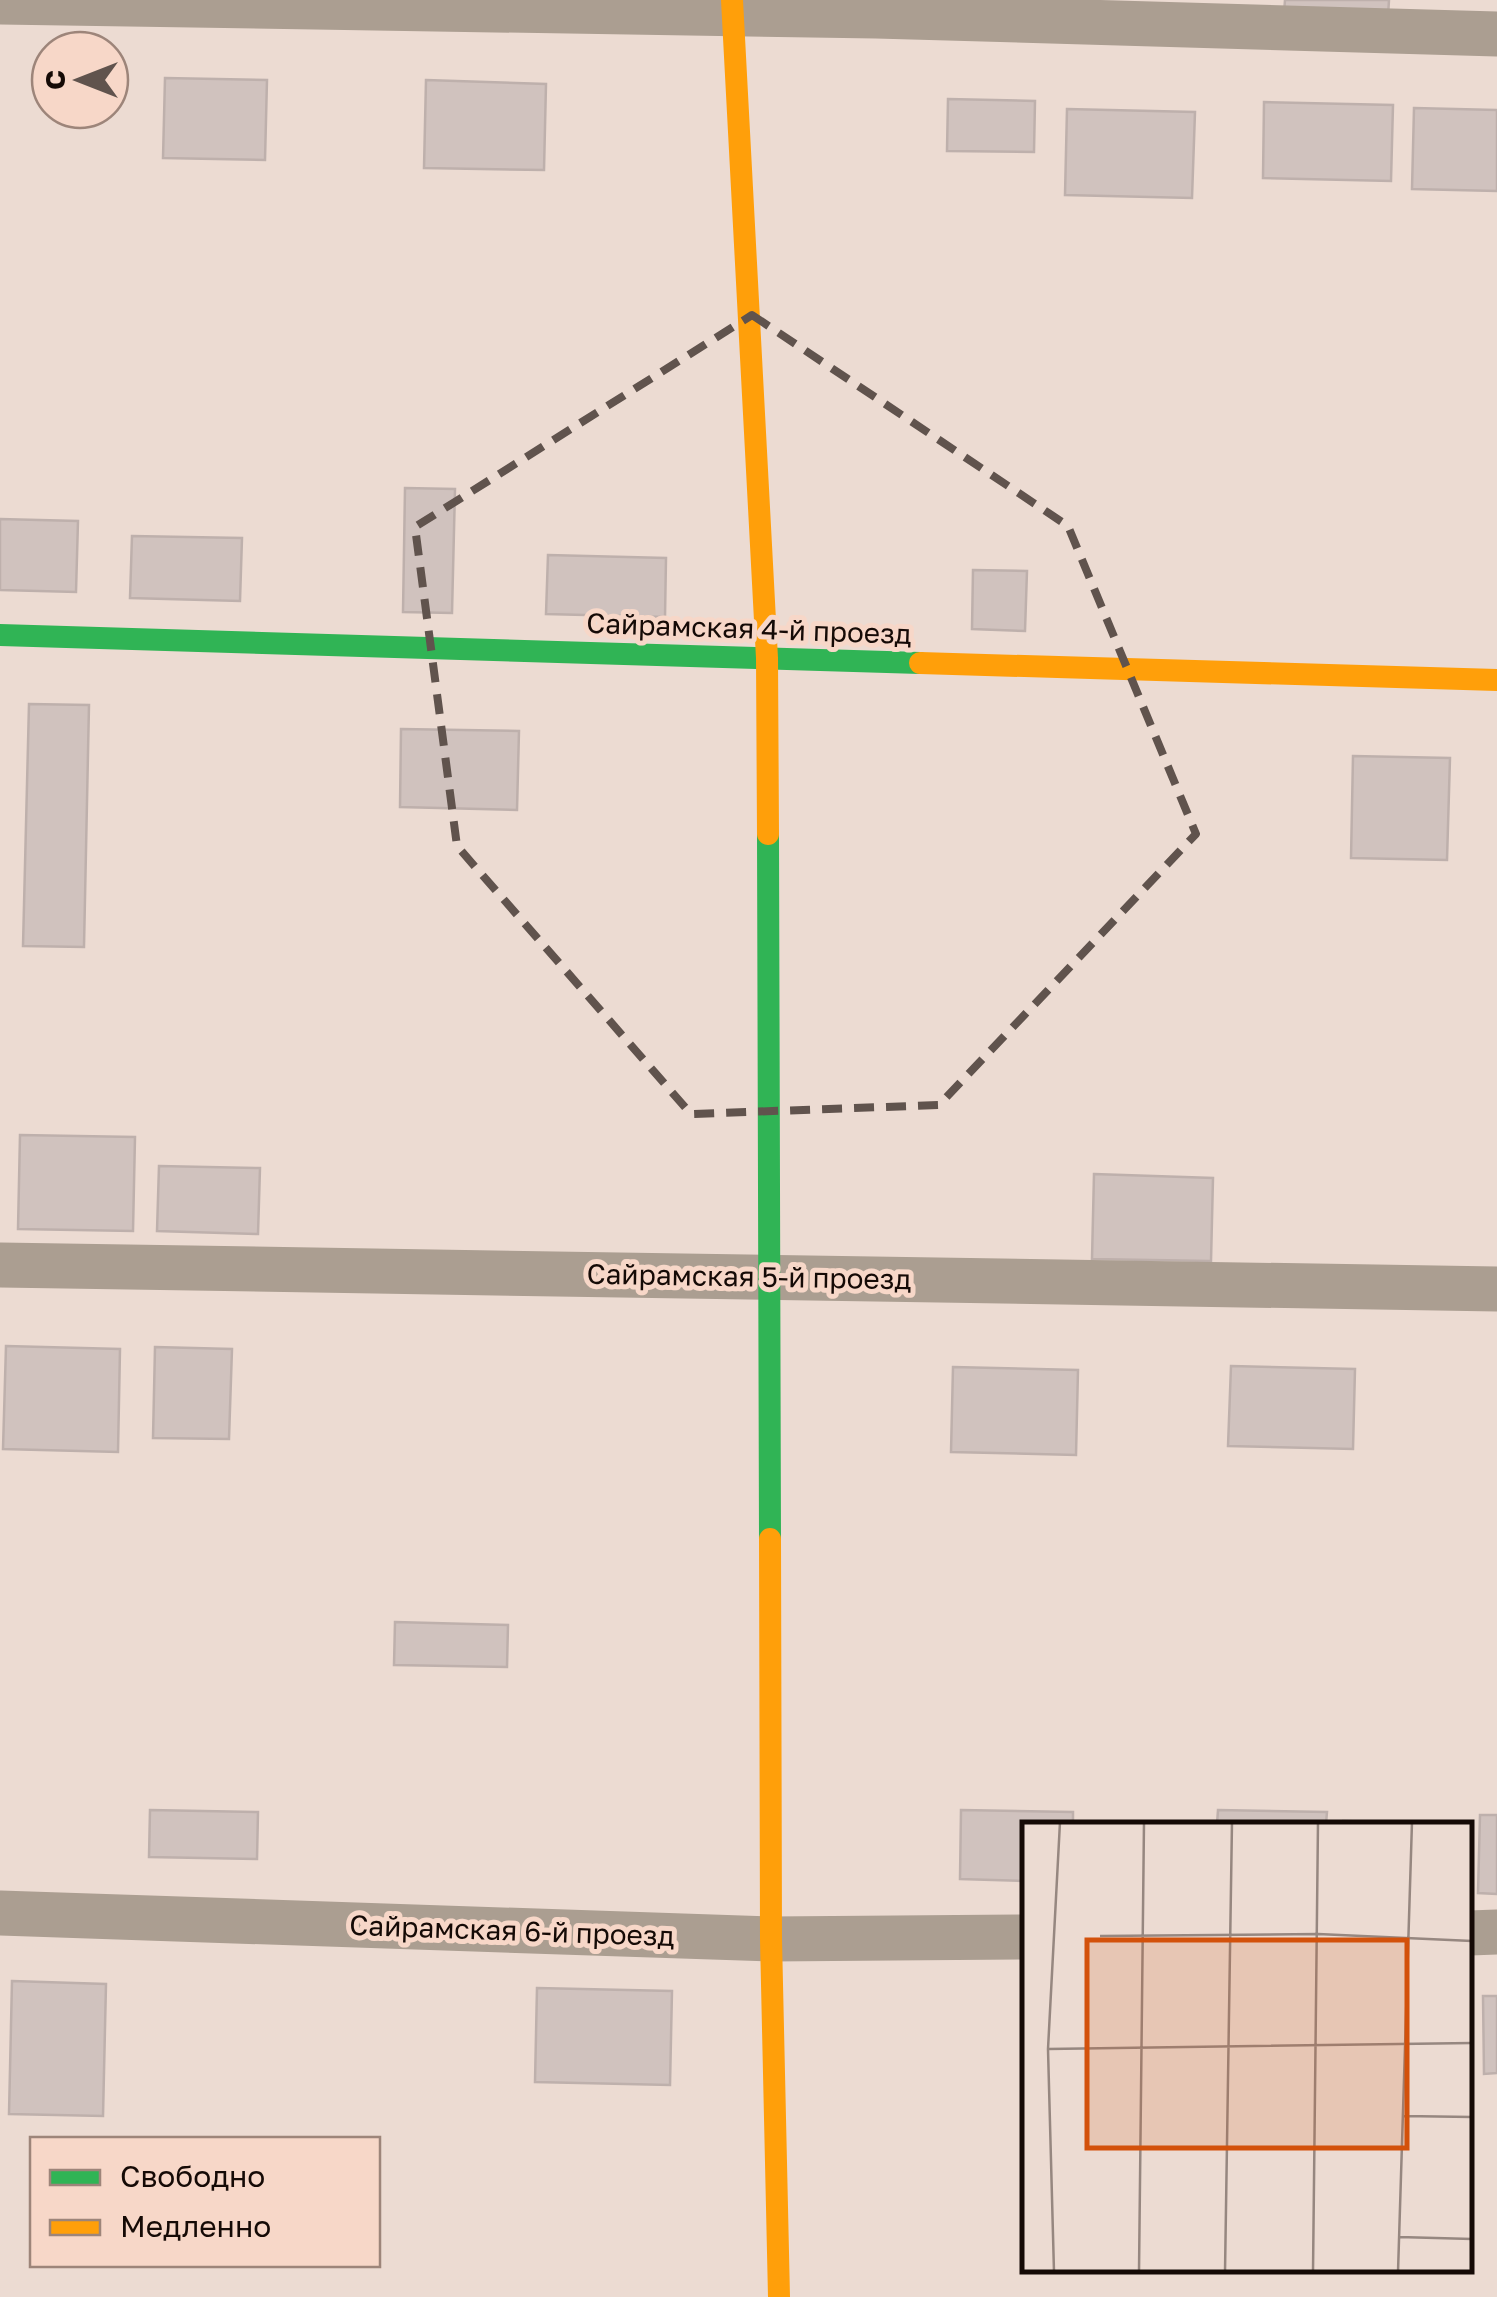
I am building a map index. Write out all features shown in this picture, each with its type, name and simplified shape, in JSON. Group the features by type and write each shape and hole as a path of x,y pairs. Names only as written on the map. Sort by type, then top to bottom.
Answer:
{"street":[{"path":"0,2 1265,14 1497,34"},
{"path":"732,7 766,658 771,1939 779,2297"},
{"name":"Сайрамская 4-й проезд","path":"0,635 1497,680"},
{"name":"Сайрамская 5-й проезд","path":"0,1265 1497,1289"},
{"name":"Сайрамская 6-й проезд","path":"0,1913 771,1939 1022,1937"}],"highlighted area":[{"path":"752,315 1068,526 1196,834 939,1105 691,1114 457,846 415,527"}],"building":[{"path":"1285,0 1389,0 1388,16 1284,13"},
{"path":"165,78 267,80 265,160 163,158"},
{"path":"426,80 546,84 544,170 424,168"},
{"path":"948,99 1035,101 1034,152 947,151"},
{"path":"1264,102 1393,105 1391,181 1263,178"},
{"path":"1414,108 1497,110 1497,191 1412,189"},
{"path":"1067,109 1195,112 1192,198 1065,195"},
{"path":"405,488 455,489 452,613 403,612"},
{"path":"0,519 78,521 76,592 0,590"},
{"path":"132,536 242,538 240,601 130,598"},
{"path":"548,555 666,558 665,617 546,614"},
{"path":"973,570 1027,571 1025,631 972,629"},
{"path":"29,704 89,705 84,947 23,946"},
{"path":"401,729 519,731 517,810 400,807"},
{"path":"1353,756 1450,758 1447,860 1351,858"},
{"path":"20,1135 135,1137 133,1231 18,1229"},
{"path":"159,1166 260,1168 258,1234 157,1231"},
{"path":"1094,1174 1213,1178 1211,1261 1092,1259"},
{"path":"6,1346 120,1349 118,1452 3,1449"},
{"path":"155,1347 232,1349 229,1439 153,1438"},
{"path":"1231,1366 1355,1369 1353,1449 1228,1446"},
{"path":"953,1367 1078,1370 1076,1455 951,1452"},
{"path":"395,1622 508,1625 507,1667 394,1665"},
{"path":"150,1810 258,1812 257,1859 149,1857"},
{"path":"961,1810 1073,1812 1073,1822 1022,1822 1022,1881 960,1879"},
{"path":"1218,1810 1327,1812 1326,1822 1217,1822"},
{"path":"1480,1815 1497,1815 1497,1894 1478,1893"},
{"path":"12,1981 106,1984 103,2116 9,2114"},
{"path":"537,1988 672,1991 670,2085 535,2082"},
{"path":"1483,1996 1497,1996 1497,2073 1484,2074"}],"traffic: fast":[{"path":"0,635 920,663"},
{"path":"768,834 770,1539"}],"traffic: slow":[{"path":"732,0 767,658 768,834"},
{"path":"920,663 1497,680"},
{"path":"770,1539 771,1939 779,2297"}]}
